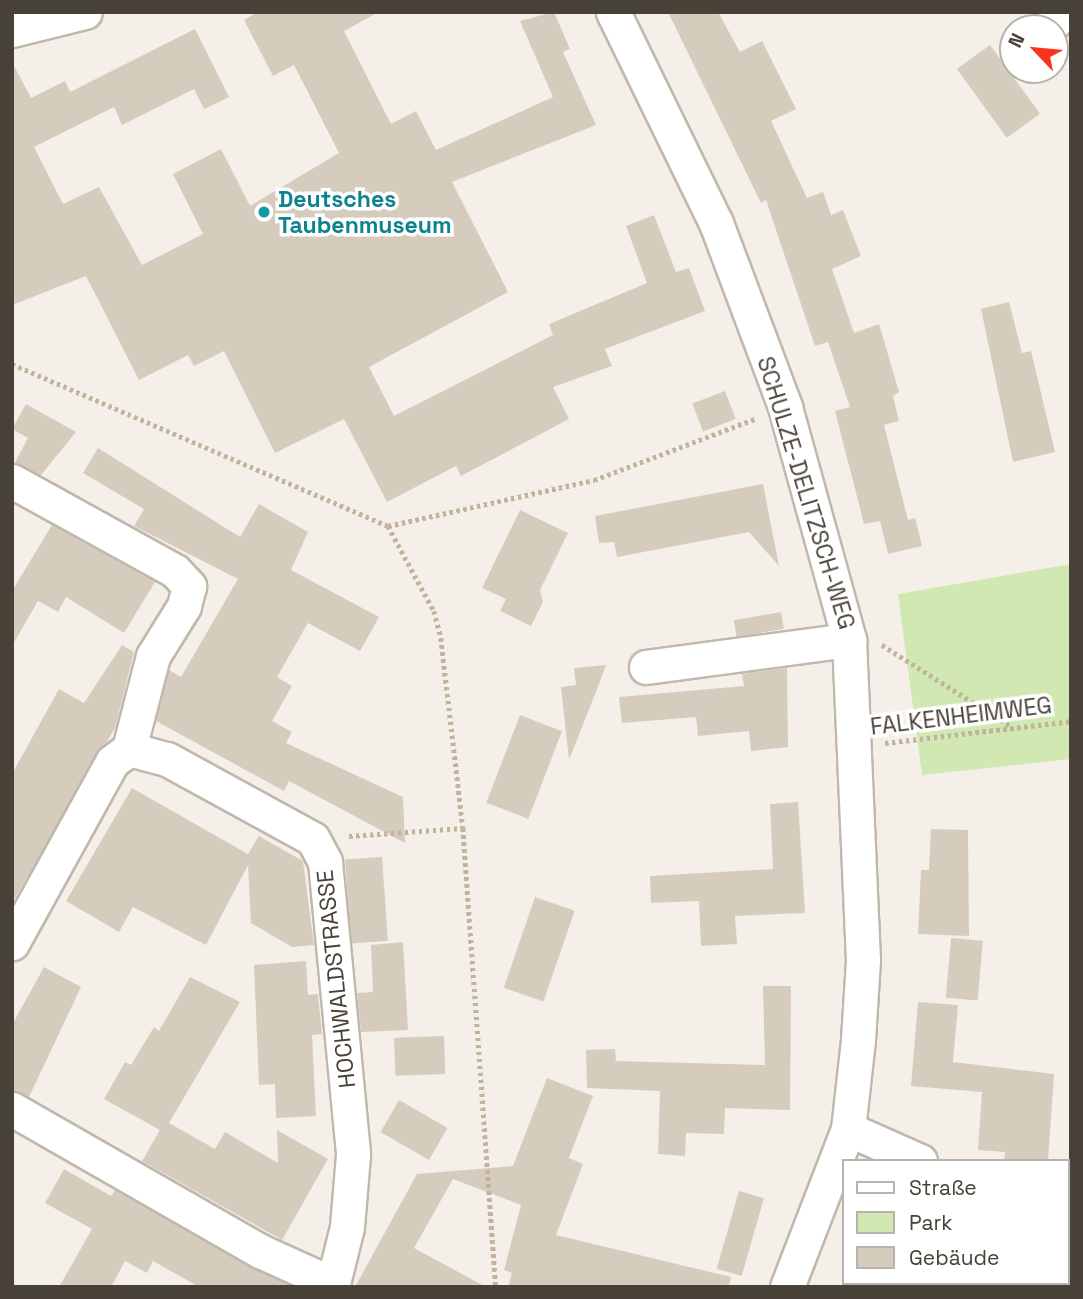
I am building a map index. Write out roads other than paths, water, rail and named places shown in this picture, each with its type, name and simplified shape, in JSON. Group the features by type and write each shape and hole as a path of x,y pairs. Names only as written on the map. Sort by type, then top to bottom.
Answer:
{"street":[{"path":"12,30 85,12"},
{"name":"SCHULZE-DELITZSCH-WEG","path":"614,12 716,223 785,407 848,631 856,746 863,960 848,1129 787,1287"},
{"path":"12,481 175,572 189,586 184,606 153,656 129,748 112,762 12,943"},
{"path":"646,667 848,631"},
{"name":"HOCHWALDSTRASSE","path":"12,1109 260,1251 332,1285 351,1206 353,1155 325,862 313,839 167,758 129,748"},
{"path":"848,1129 916,1159"}],"place":[{"name":"Deutsches Taubenmuseum","path":"264,212"}]}
